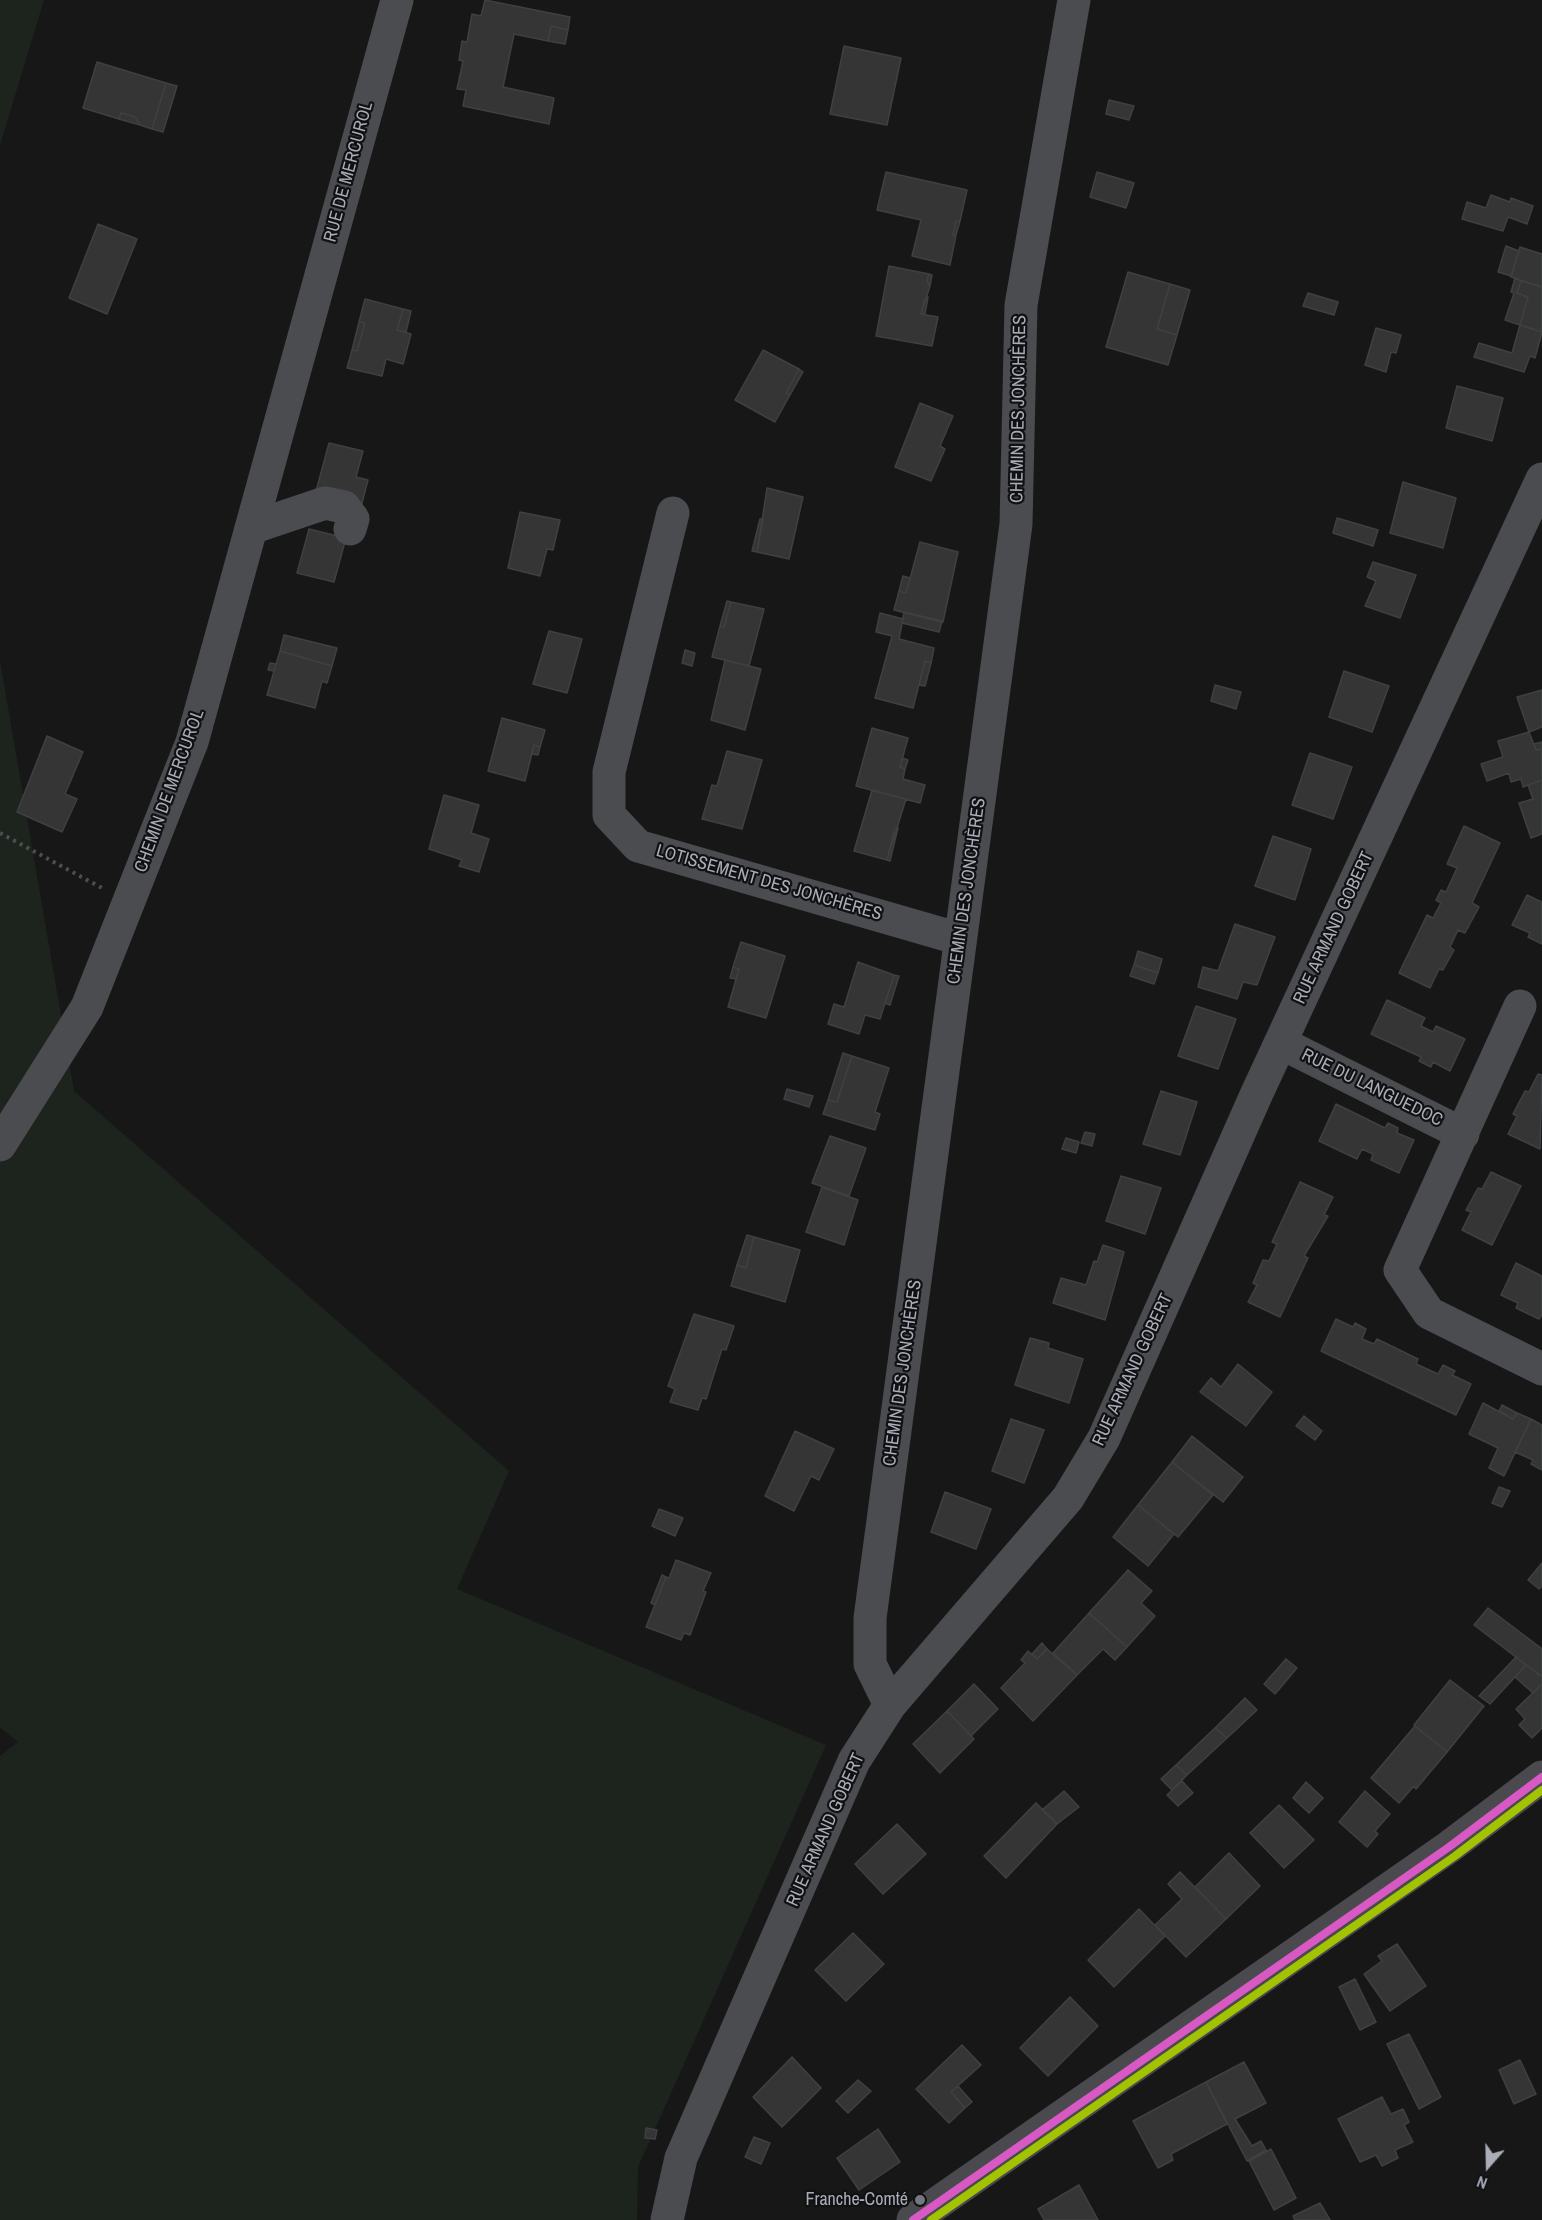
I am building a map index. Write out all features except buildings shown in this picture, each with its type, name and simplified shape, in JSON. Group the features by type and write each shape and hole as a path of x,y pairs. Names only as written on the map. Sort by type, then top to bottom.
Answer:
{"main road":[{"path":"913,2220 1439,1854 1542,1777"}],"street":[{"name":"RUE DE MERCUROL","path":"302,344 397,0"},
{"name":"CHEMIN DES JONCHÈRES","path":"890,1705 870,1664 870,1618 1016,524 1021,305 1074,0"},
{"name":"CHEMIN DE MERCUROL","path":"0,1145 87,1006 192,742 302,344"},
{"name":"RUE ARMAND GOBERT","path":"667,2220 681,2158 854,1761 890,1705 1068,1498 1104,1438 1281,1043 1542,479"},
{"path":"251,528 325,503 344,507 353,519 350,529"},
{"name":"LOTISSEMENT DES JONCHÈRES","path":"673,513 609,772 609,815 638,846 960,939"},
{"name":"RUE DU LANGUEDOC","path":"1520,1006 1400,1270 1429,1313 1542,1369"},
{"name":"RUE DU LANGUEDOC","path":"1281,1043 1462,1134"}],"path":[{"path":"0,833 129,901"}],"shaded area":[{"path":"0,0 44,0 0,145"},
{"path":"0,661 74,1091 509,1471 457,1589 826,1745 638,2167 637,2220 0,2220 0,1756 18,1742 0,1727"}],"transit line":[{"path":"913,2220 1449,1847 1542,1777"},
{"path":"931,2220 1455,1856 1542,1790"}],"place":[{"name":"Franche-Comté","path":"920,2200"}]}
